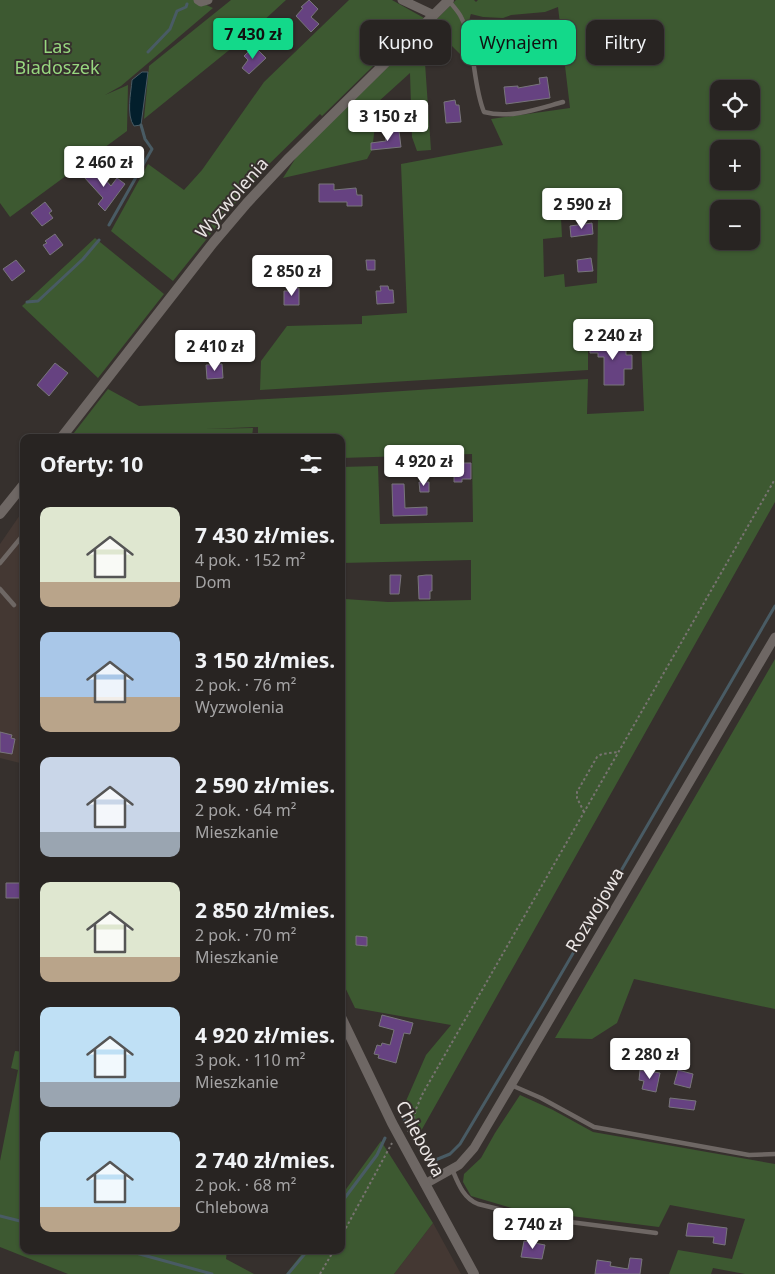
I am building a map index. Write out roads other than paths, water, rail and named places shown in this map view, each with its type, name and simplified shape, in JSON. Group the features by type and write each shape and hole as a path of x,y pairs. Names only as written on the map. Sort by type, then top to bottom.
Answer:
{"street":[{"path":"198,0 201,2 208,0"},
{"path":"402,0 434,15"},
{"name":"Wyzwolenia","path":"64,434 247,203 289,158 449,0"},
{"path":"0,514 20,489"},
{"name":"Rozwojowa","path":"425,1184 459,1164 474,1148 775,637"},
{"name":"Chlebowa","path":"345,1024 386,1109 474,1274"}],"lane":[{"path":"449,0 461,17 471,46 480,101 484,112 495,115 524,112 563,102"},
{"path":"0,563 20,539"},
{"path":"0,589 14,605"},
{"path":"511,1085 541,1098 594,1127 749,1155 775,1154"},
{"path":"452,1168 465,1195 472,1202 478,1204 531,1217 656,1233"}],"water":[{"path":"142,72 148,72 141,125 134,126 130,116 132,80"}],"waterway":[{"path":"148,52 170,29 177,11 186,7 187,4"},
{"path":"109,225 152,149 145,139 141,125"},
{"path":"27,302 38,301 83,259 99,240"},
{"path":"412,1135 423,1152 433,1161 450,1154 460,1144 775,606"},
{"path":"402,1115 408,1126"},
{"path":"345,1198 377,1155 385,1138"},
{"path":"0,1216 20,1221"},
{"path":"140,1254 212,1274"},
{"path":"288,1274 305,1254"}],"park label":[{"name":"Las Biadoszek","path":"57,57"}]}
